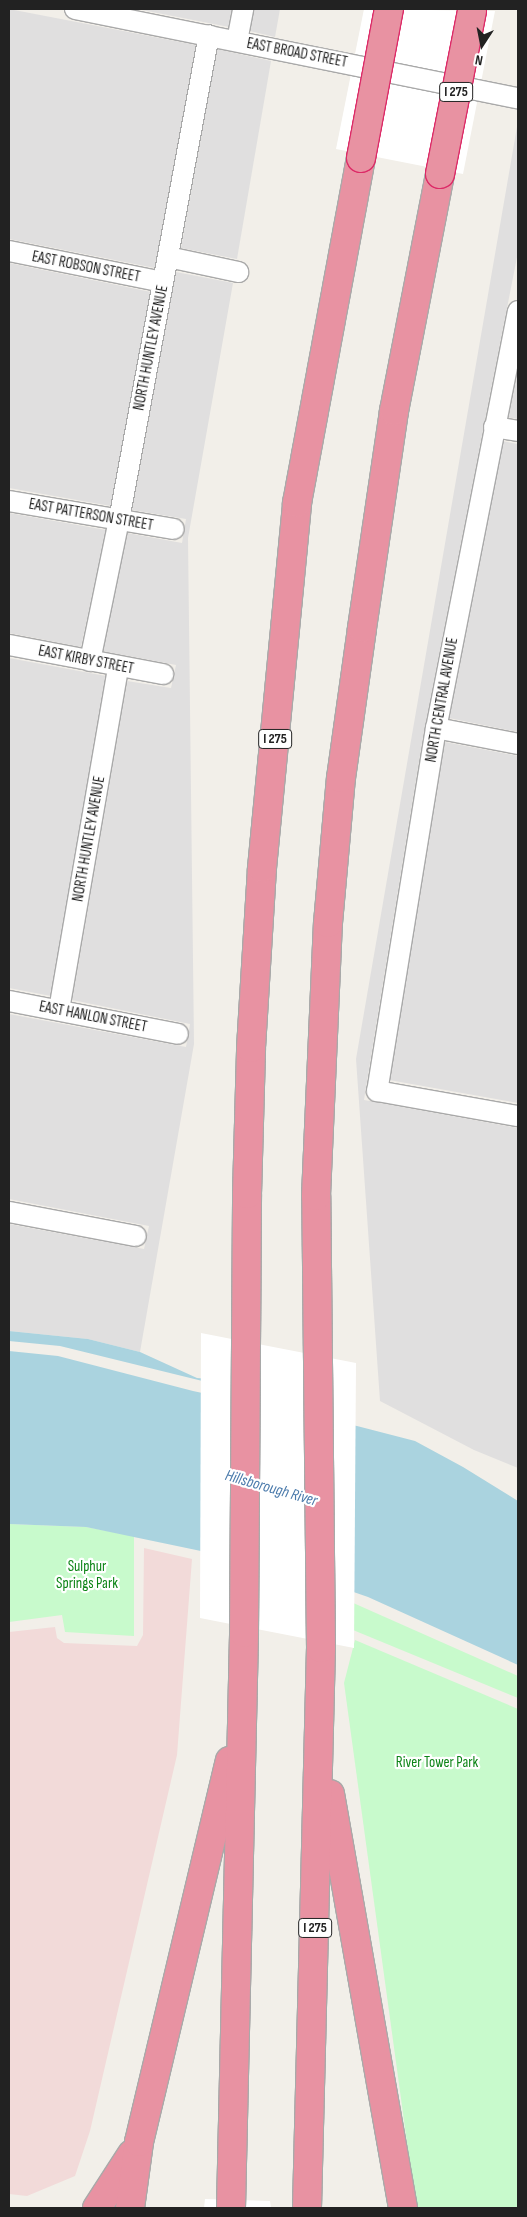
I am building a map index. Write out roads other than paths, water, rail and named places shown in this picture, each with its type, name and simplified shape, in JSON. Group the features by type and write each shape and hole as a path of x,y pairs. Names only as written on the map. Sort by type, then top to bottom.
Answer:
{"highway":[{"name":"I 275","path":"231,2204 244,1633 246,1326 251,1048 261,887 298,503 389,9"},
{"name":"I 275","path":"307,2208 321,1648 320,1339 316,1186 328,923 341,778 394,411 472,10"},
{"path":"130,2208 139,2142 242,1709"},
{"path":"320,1740 368,1992 403,2208"},
{"path":"97,2208 139,2142"}],"street":[{"name":"EAST BROAD STREET","path":"75,9 518,98"},
{"path":"237,41 244,9"},
{"name":"NORTH HUNTLEY AVENUE","path":"90,661 119,520 209,35"},
{"name":"EAST ROBSON STREET","path":"9,251 163,282"},
{"path":"168,257 238,272"},
{"name":"NORTH CENTRAL AVENUE","path":"518,311 436,728 377,1091 518,1116"},
{"path":"494,427 518,431"},
{"name":"EAST PATTERSON STREET","path":"9,501 174,529"},
{"name":"EAST KIRBY STREET","path":"9,646 163,674"},
{"name":"NORTH HUNTLEY AVENUE","path":"59,1010 118,667"},
{"path":"436,728 518,744"},
{"name":"EAST HANLON STREET","path":"9,1001 178,1034"},
{"path":"9,1212 136,1236"}],"water":[{"path":"9,1331 88,1339 140,1352 197,1378 235,1381 235,1389 60,1346 9,1341"},
{"name":"Hillsborough River","path":"9,1351 58,1356 193,1391 357,1426 415,1441 463,1467 518,1501 518,1665 368,1597 287,1569 86,1527 9,1524"}],"park label":[{"name":"Sulphur Springs Park","path":"87,1574"},
{"name":"River Tower Park","path":"437,1763"}]}
